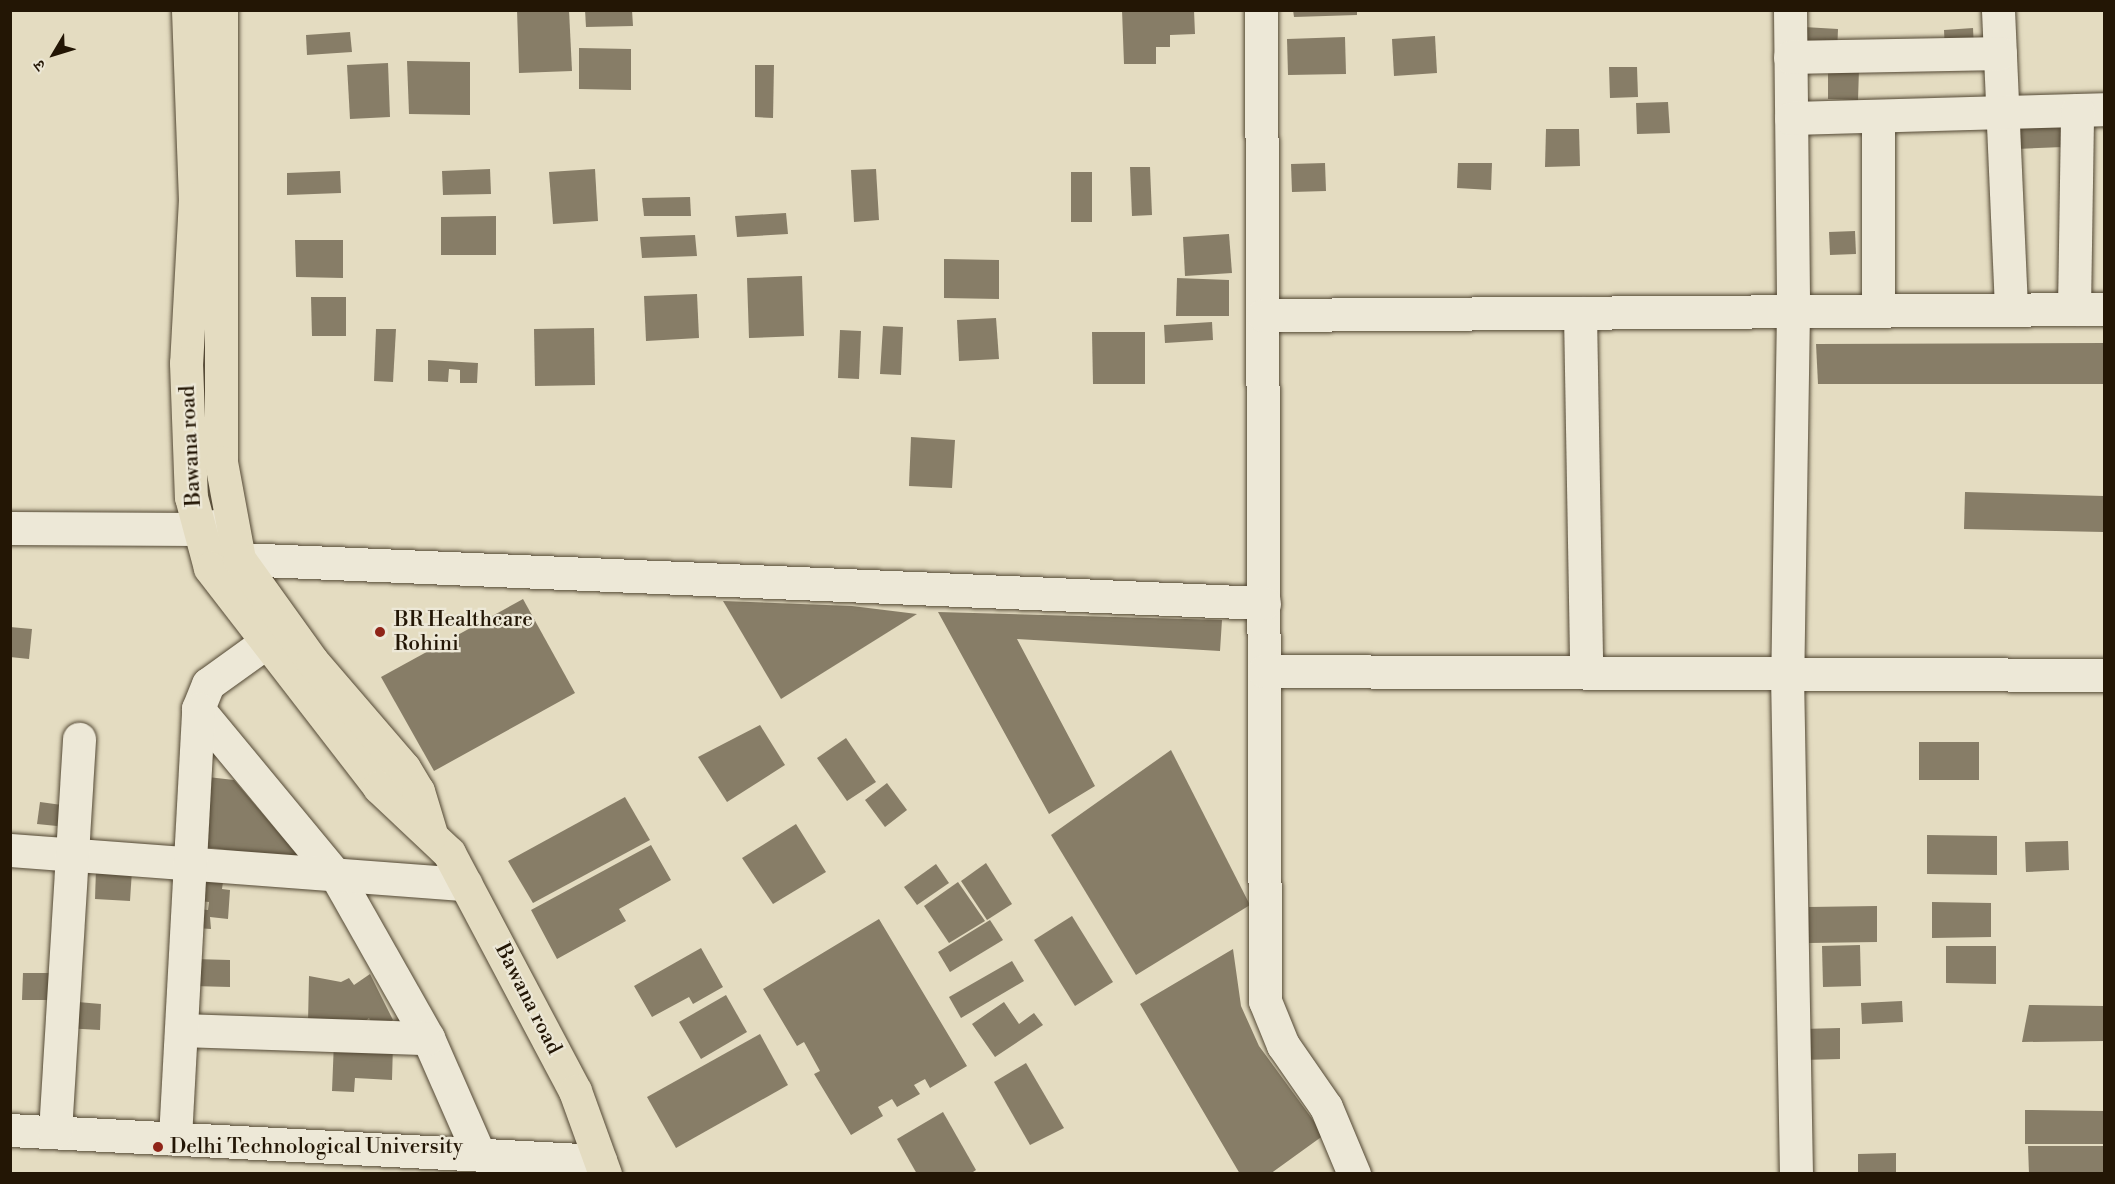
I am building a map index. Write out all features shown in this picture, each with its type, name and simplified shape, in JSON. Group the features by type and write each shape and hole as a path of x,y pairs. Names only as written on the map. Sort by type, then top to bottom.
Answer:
{"main road":[{"name":"Bawana road","path":"188,10 195,199 186,363 191,497 210,568 265,644 398,809 431,834 466,884 575,1091 602,1167"},
{"name":"Bawana road","path":"221,10 221,462 239,559 312,661 404,768 418,791 431,834"}],"street":[{"path":"1262,10 1265,1001 1282,1045 1326,1107 1354,1173"},
{"path":"1790,10 1793,311 1787,674 1796,1173"},
{"path":"1998,10 2011,310"},
{"path":"1790,57 2000,53"},
{"path":"1263,315 2089,309 2091,110 1791,118"},
{"path":"1878,116 1878,310"},
{"path":"1580,313 1586,672"},
{"path":"10,528 198,530 232,523"},
{"path":"239,559 1264,603"},
{"path":"175,1138 193,860 198,709 208,684 265,644"},
{"path":"1264,671 2104,675"},
{"path":"198,709 337,877 428,1038 479,1154"},
{"path":"55,1132 79,739"},
{"path":"10,850 193,860 337,877 466,884"},
{"path":"182,1030 428,1038"},
{"path":"10,1130 479,1154 602,1167"}],"building":[{"path":"517,10 569,10 572,71 519,73"},
{"path":"585,10 632,10 633,26 586,27"},
{"path":"1122,10 1194,10 1195,34 1170,35 1170,47 1156,47 1156,64 1124,64"},
{"path":"1293,10 1357,10 1357,15 1294,17"},
{"path":"1804,27 1838,29 1837,54 1803,52"},
{"path":"1973,28 1974,49 1945,51 1944,30"},
{"path":"350,32 352,52 307,55 306,35"},
{"path":"1435,36 1437,73 1394,76 1392,39"},
{"path":"1345,37 1346,74 1288,75 1287,39"},
{"path":"579,48 631,49 631,90 579,89"},
{"path":"407,61 470,62 470,115 409,114"},
{"path":"388,63 390,117 350,119 347,65"},
{"path":"755,65 774,65 773,118 755,117"},
{"path":"1609,67 1637,67 1638,97 1610,98"},
{"path":"1828,67 1859,68 1858,100 1828,99"},
{"path":"1668,102 1670,133 1637,134 1636,103"},
{"path":"2061,111 2063,147 2016,149 2014,114"},
{"path":"1546,129 1579,129 1580,166 1545,167"},
{"path":"1325,163 1326,191 1292,192 1291,164"},
{"path":"1458,163 1492,163 1491,190 1457,188"},
{"path":"1130,167 1150,167 1152,215 1132,216"},
{"path":"490,169 491,194 443,195 442,171"},
{"path":"595,169 598,221 553,224 549,172"},
{"path":"876,169 879,220 854,222 851,170"},
{"path":"340,171 341,193 287,195 287,173"},
{"path":"1071,172 1092,172 1092,222 1071,222"},
{"path":"690,197 691,216 644,216 642,198"},
{"path":"786,213 788,234 737,237 735,216"},
{"path":"496,216 496,255 441,255 441,217"},
{"path":"1855,231 1856,254 1830,255 1829,232"},
{"path":"1229,234 1232,273 1185,276 1183,237"},
{"path":"695,235 697,256 642,258 640,237"},
{"path":"295,240 343,240 343,278 296,277"},
{"path":"944,259 999,260 999,299 944,298"},
{"path":"802,276 804,336 749,338 747,278"},
{"path":"1177,278 1229,280 1229,316 1176,316"},
{"path":"697,294 699,338 646,341 644,296"},
{"path":"311,297 346,297 346,336 312,336"},
{"path":"996,318 999,359 959,361 957,320"},
{"path":"1212,322 1213,340 1165,343 1164,325"},
{"path":"883,326 903,327 901,375 880,374"},
{"path":"594,328 595,385 535,386 534,329"},
{"path":"376,329 396,329 393,382 374,381"},
{"path":"840,330 861,331 859,379 838,378"},
{"path":"1092,332 1145,332 1145,384 1093,384"},
{"path":"2104,343 2104,384 1818,384 1816,344"},
{"path":"428,360 478,363 477,383 460,383 460,370 449,369 448,382 428,381"},
{"path":"911,437 955,440 952,488 909,486"},
{"path":"1965,492 2104,496 2104,532 1964,529"},
{"path":"523,599 575,693 434,771 381,677"},
{"path":"723,601 852,606 917,614 781,699"},
{"path":"938,612 1222,620 1220,651 1017,639 1095,786 1049,814"},
{"path":"10,627 32,629 29,659 10,657"},
{"path":"760,725 785,765 727,802 698,757"},
{"path":"846,738 876,782 847,801 817,758"},
{"path":"1919,742 1979,742 1979,780 1919,780"},
{"path":"1171,750 1250,905 1136,975 1051,835"},
{"path":"199,776 234,780 301,859 195,846"},
{"path":"887,783 907,810 885,827 865,800"},
{"path":"625,797 650,840 533,903 508,861"},
{"path":"40,802 69,806 67,827 37,824"},
{"path":"796,824 826,872 773,904 742,858"},
{"path":"1927,835 1997,836 1997,875 1927,874"},
{"path":"2068,841 2069,870 2026,872 2025,842"},
{"path":"651,845 671,880 619,909 626,921 557,959 531,910"},
{"path":"986,863 1012,904 987,920 961,881"},
{"path":"936,864 949,883 917,905 904,887"},
{"path":"96,869 132,870 130,901 95,899"},
{"path":"199,880 223,882 222,889 230,890 228,919 210,917 211,929 196,928 197,909 208,910 209,902 198,901"},
{"path":"958,882 985,921 949,943 924,906"},
{"path":"1932,902 1991,903 1991,937 1932,938"},
{"path":"1877,906 1877,942 1809,943 1809,907"},
{"path":"1072,916 1113,982 1075,1006 1034,940"},
{"path":"879,919 967,1066 930,1088 925,1079 914,1085 920,1094 897,1107 892,1099 878,1107 883,1116 851,1135 814,1074 820,1071 804,1042 797,1046 763,989"},
{"path":"990,920 1003,940 950,972 938,952"},
{"path":"1860,945 1861,986 1823,987 1822,946"},
{"path":"1946,946 1996,946 1996,984 1946,983"},
{"path":"701,948 723,987 693,1004 689,997 652,1017 634,986"},
{"path":"1233,949 1241,1006 1259,1046 1324,1135 1270,1174 1240,1174 1140,1004"},
{"path":"194,959 230,960 230,987 193,986"},
{"path":"1012,961 1024,981 961,1018 949,997"},
{"path":"23,973 59,973 59,1000 22,1000"},
{"path":"370,974 393,1020 375,1031 369,1018 356,1029 308,1023 309,976 341,982 349,978 354,985"},
{"path":"726,995 747,1032 701,1059 679,1022"},
{"path":"66,1001 101,1004 100,1030 64,1028"},
{"path":"1902,1001 1903,1022 1862,1024 1861,1003"},
{"path":"1004,1002 1019,1024 1034,1013 1043,1025 995,1057 972,1024"},
{"path":"2029,1005 2104,1006 2104,1041 2022,1042"},
{"path":"1840,1028 1840,1059 1802,1060 1802,1029"},
{"path":"760,1034 788,1085 676,1148 647,1097"},
{"path":"334,1041 393,1044 392,1080 355,1078 354,1092 332,1091"},
{"path":"1026,1063 1064,1128 1030,1145 994,1082"},
{"path":"2025,1110 2104,1111 2104,1144 2025,1144"},
{"path":"943,1112 976,1170 970,1174 917,1174 897,1139"},
{"path":"2028,1146 2104,1146 2104,1174 2029,1174"},
{"path":"1896,1153 1896,1174 1858,1174 1858,1154"}],"place":[{"name":"BR Healthcare Rohini","path":"380,632"},
{"name":"Delhi Technological University","path":"158,1147"}]}
